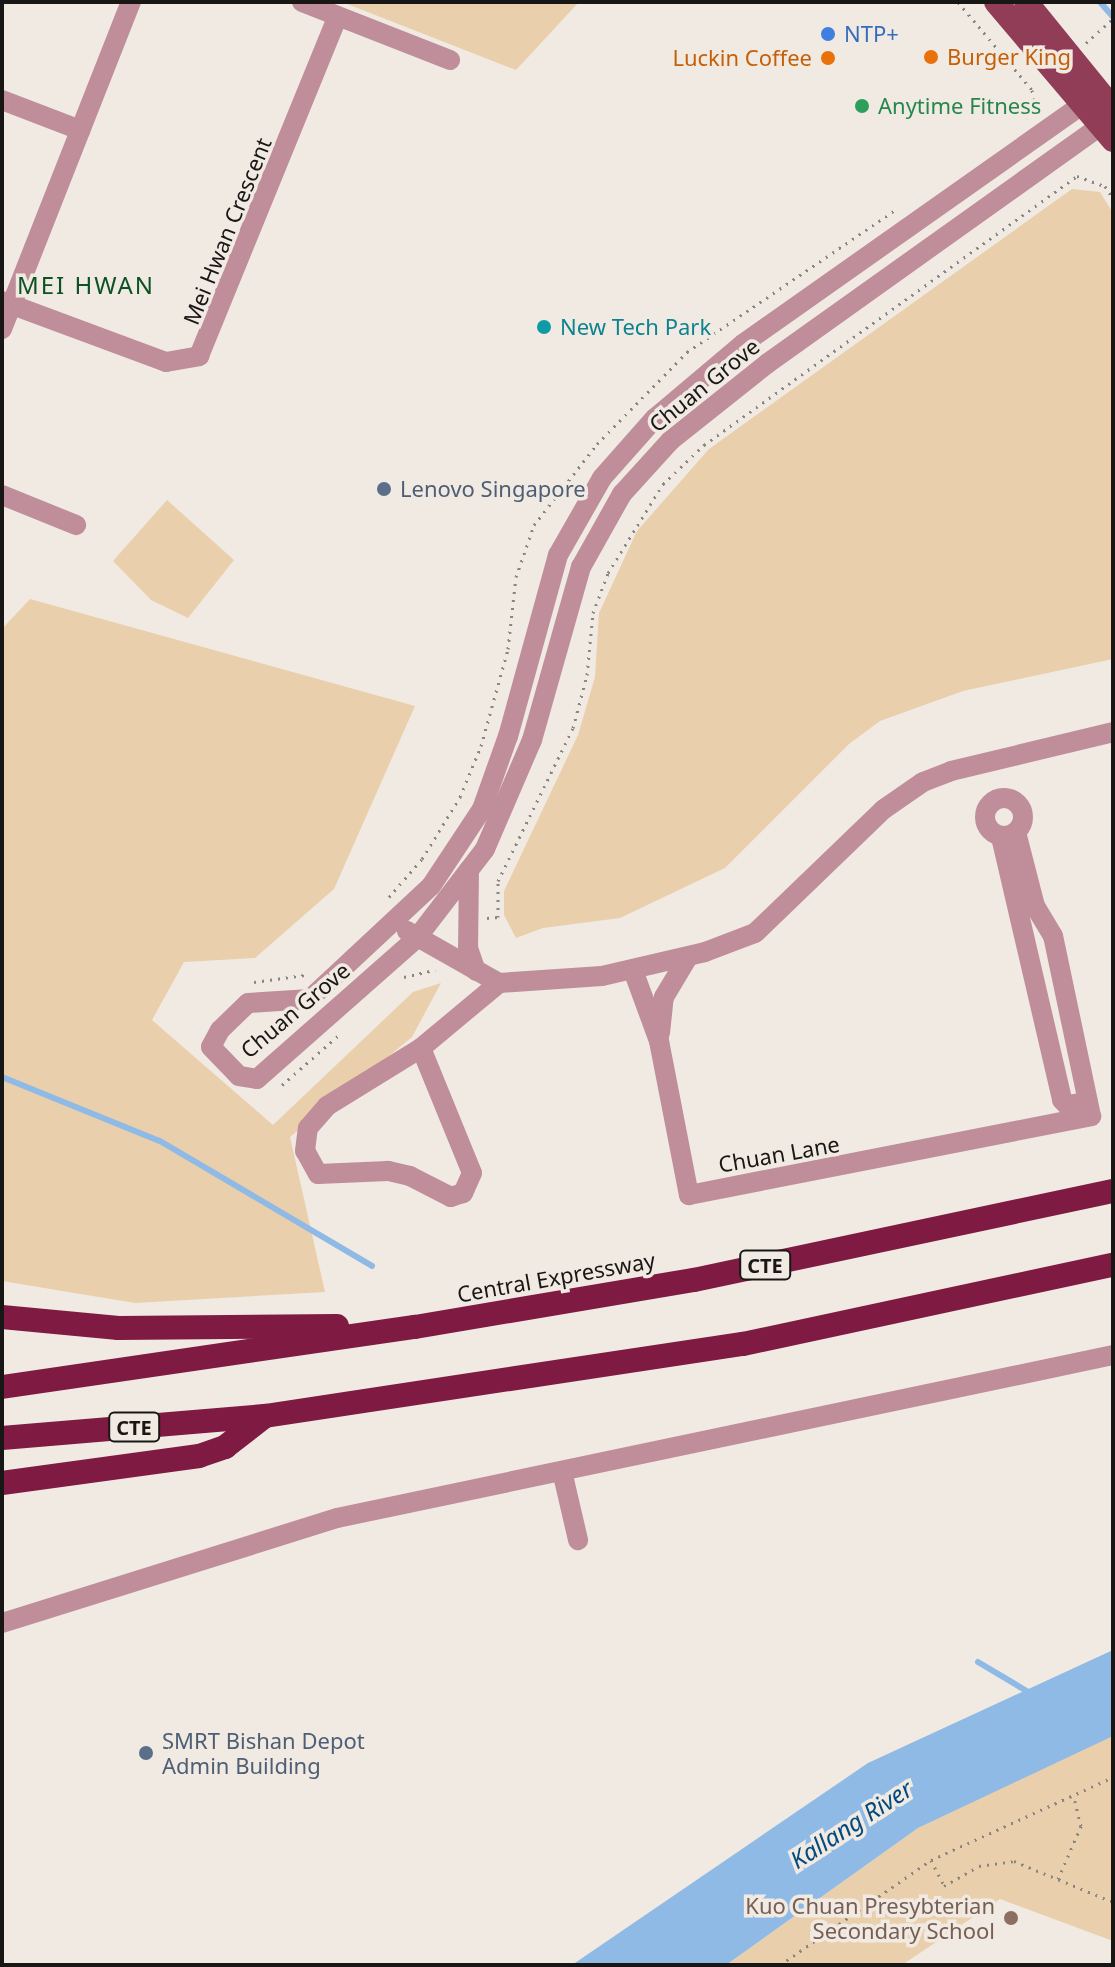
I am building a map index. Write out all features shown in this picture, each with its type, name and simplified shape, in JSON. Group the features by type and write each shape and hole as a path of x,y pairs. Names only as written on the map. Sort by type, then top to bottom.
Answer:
{"highway":[{"name":"Central Expressway","path":"2,1387 415,1327 694,1280 1113,1191"},
{"name":"CTE","path":"2,1438 265,1416 743,1344 1113,1265"},
{"path":"2,1317 118,1328 415,1327"},
{"path":"2,1483 199,1456 225,1447 265,1416"}],"main road":[{"path":"996,2 1104,115"},
{"path":"1026,2 1104,115"}],"street":[{"path":"2,329 7,303 131,2"},
{"path":"302,2 450,60"},
{"name":"Mei Hwan Crescent","path":"7,303 166,362 199,356 338,16"},
{"path":"2,100 80,130"},
{"name":"Chuan Grove","path":"1104,115 768,363 670,441 622,494 581,567 532,740 503,816 469,870 416,939 257,1079 239,1076 211,1047 248,1003 310,999 397,923 431,886 482,809 508,736 558,555 602,478 655,418 743,344 1104,115"},
{"path":"2,495 76,525"},
{"path":"397,923 416,939 499,983 633,970 688,957 755,933 884,809 923,782 951,771 1113,732"},
{"name":"Chuan Lane","path":"633,970 659,1041 689,1195 1091,1116 1053,936 1035,906 1009,834"},
{"path":"469,870 468,948 476,971"},
{"path":"659,1041 664,997 688,957"},
{"path":"421,1048 472,1173 463,1193 451,1197 410,1176 388,1171 318,1174 305,1151 308,1128 327,1106 421,1048 499,983"},
{"path":"2,1623 337,1518 1113,1355"},
{"path":"562,1471 578,1540"}],"path":[{"path":"958,2 995,45"},
{"path":"966,10 978,2"},
{"path":"1096,33 1113,19"},
{"path":"498,917 498,881 573,728 587,675 593,613 631,529 663,484 704,445 1077,176 1105,186 1113,199"},
{"path":"780,1965 931,1860 1113,1777"},
{"path":"1058,1879 1081,1826 1074,1796"},
{"path":"931,1860 944,1886 979,1866 1014,1861 1113,1902"}],"shaded area":[{"path":"342,2 579,2 516,70"},
{"path":"1072,189 1100,192 1113,213 1113,659 963,691 880,721 849,744 725,868 620,918 543,928 516,938 504,915 504,891 578,735 595,677 599,613 637,531 709,449"},
{"path":"167,500 234,560 188,618 151,600 113,561"},
{"path":"30,599 415,706 334,889 255,958 184,962 152,1020 273,1125 413,992 441,983 412,1037 290,1137 325,1292 135,1303 2,1281 2,629"},
{"path":"1113,1734 1113,1941 1000,1899 902,1965 726,1965 918,1828"}],"water":[{"name":"Kallang River","path":"1113,1650 1113,1736 918,1828 726,1965 572,1965 868,1763"}],"waterway":[{"path":"1100,2 1113,17"},
{"path":"2,1077 160,1141 372,1266"},
{"path":"978,1662 1030,1693"}],"place":[{"name":"NTP+","path":"828,34"},
{"name":"Burger King","path":"931,57"},
{"name":"Luckin Coffee","path":"828,58"},
{"name":"Anytime Fitness","path":"862,106"},
{"name":"New Tech Park","path":"544,327"},
{"name":"Lenovo Singapore","path":"384,489"},
{"name":"SMRT Bishan Depot Admin Building","path":"146,1753"},
{"name":"Kuo Chuan Presybterian Secondary School","path":"1011,1918"}],"district":[{"name":"MEI HWAN","path":"86,285"}]}
